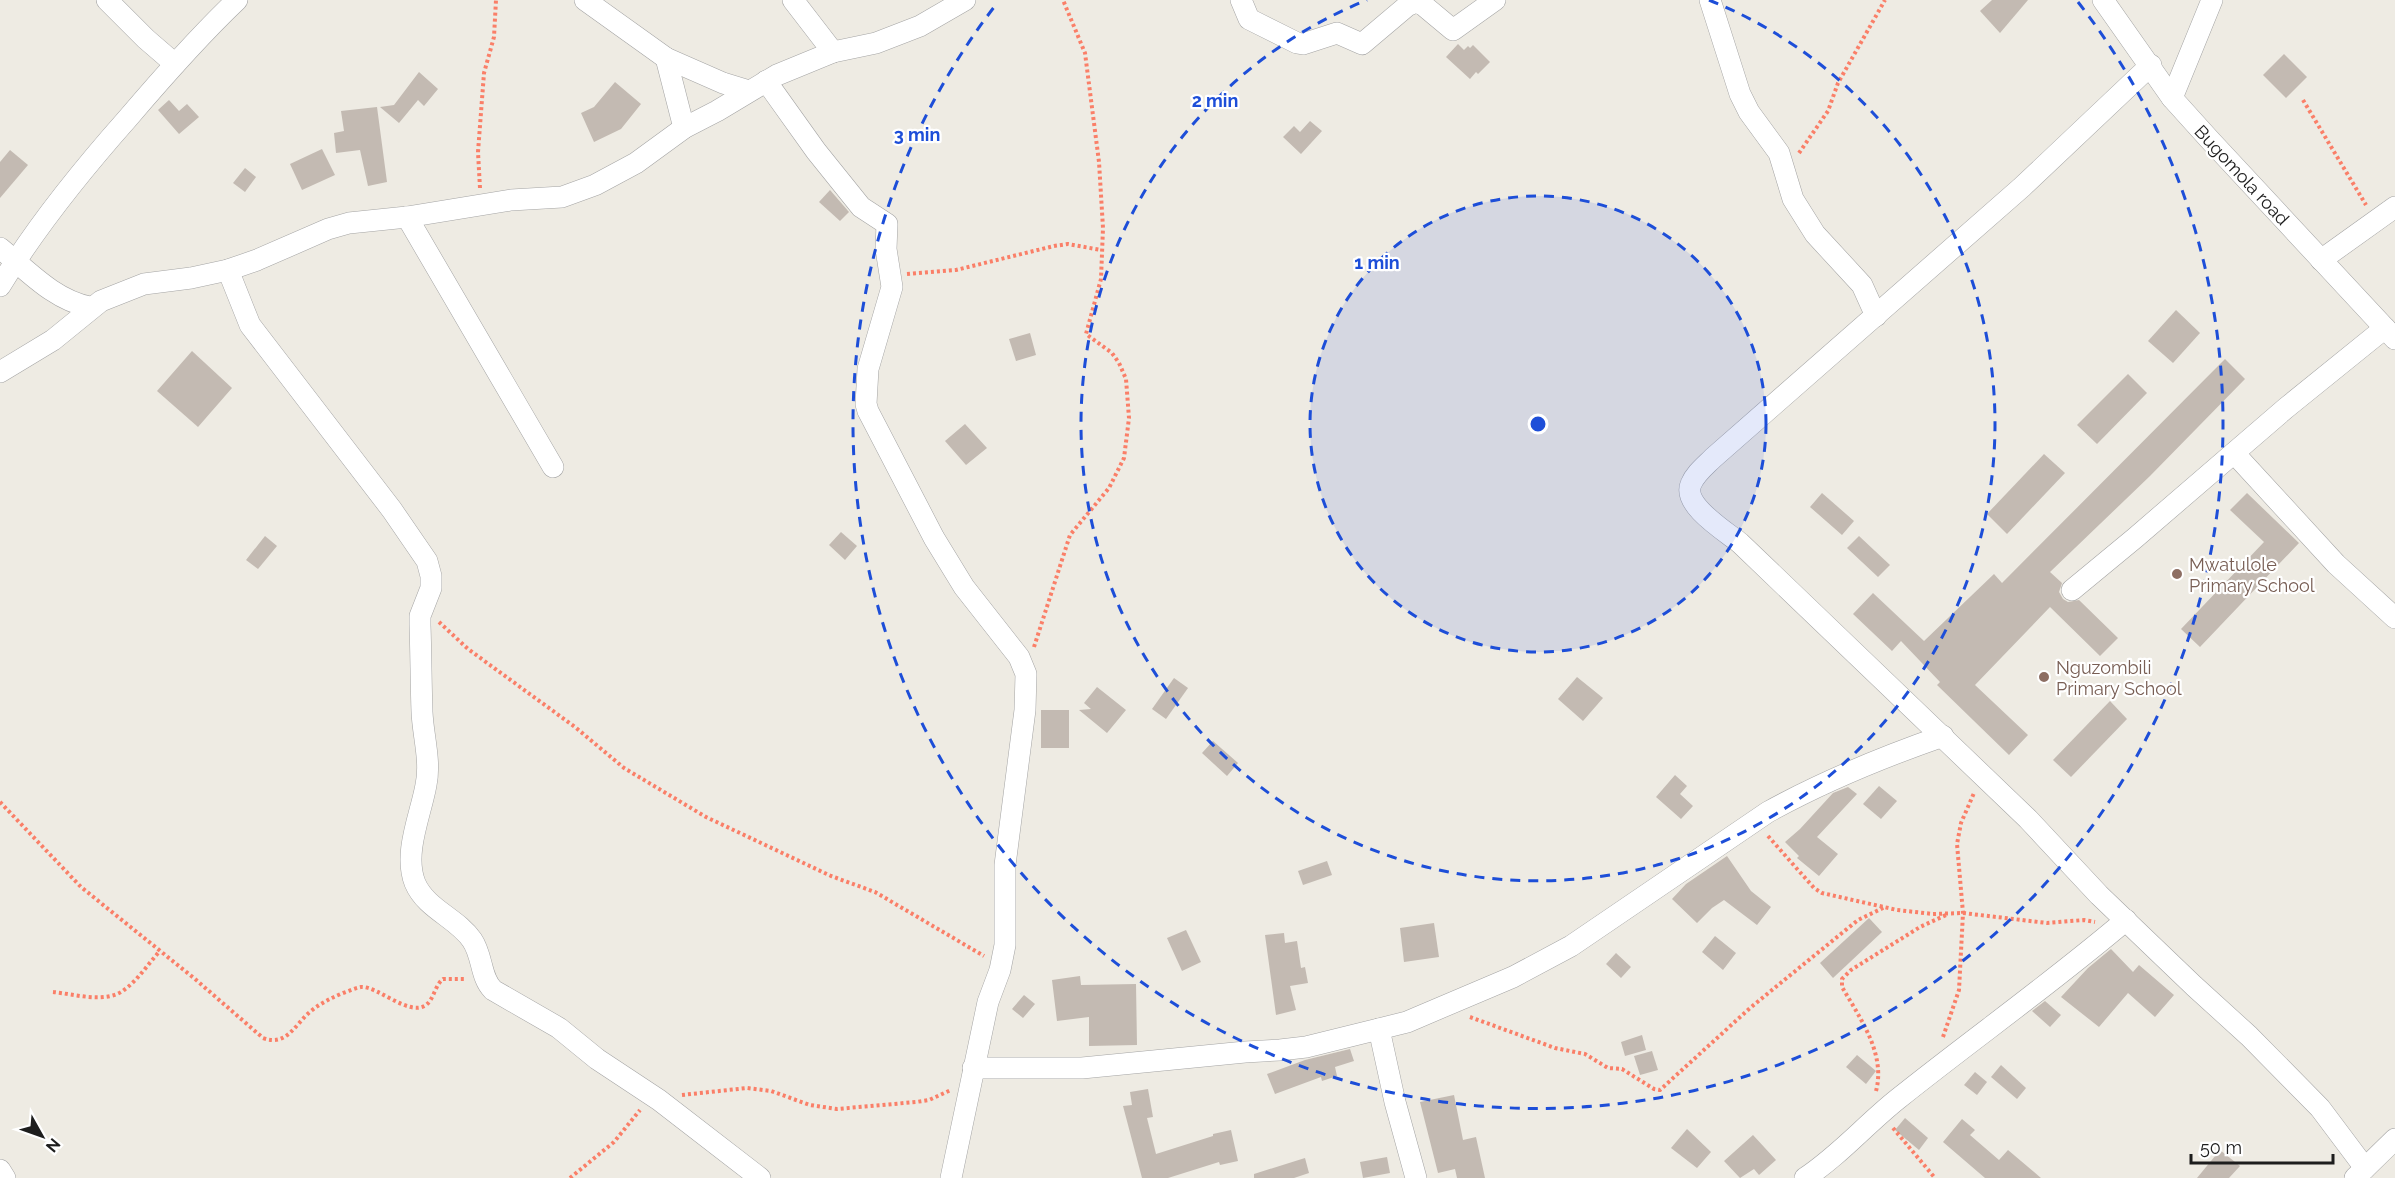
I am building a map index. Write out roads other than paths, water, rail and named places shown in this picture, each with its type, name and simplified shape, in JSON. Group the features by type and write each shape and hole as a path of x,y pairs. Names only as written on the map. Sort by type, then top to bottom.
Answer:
{"street":[{"path":"107,0 175,63"},
{"path":"0,286 8,254 175,63 237,0"},
{"path":"585,0 666,58 723,83 757,86 816,151 861,207 887,224 886,249 892,287 868,369 866,404 868,411 934,538 964,587 1018,657 1026,674 1025,710 1005,865 1005,945 1001,965 988,1002 951,1178"},
{"path":"793,0 833,52"},
{"path":"0,372 53,340 90,308 120,291 144,284 228,270 328,229 366,220 407,217 511,200 562,197 595,185 636,163 684,128 757,86 833,52 876,43 920,26 965,0"},
{"path":"1241,0 1249,19 1298,43 1303,44 1337,33 1362,44 1407,6 1416,2 1423,5 1453,30 1495,0"},
{"path":"1710,0 1740,94 1749,112 1779,153 1788,190 1815,234 1862,285 1876,316"},
{"name":"Bugomola road","path":"2103,0 2151,65 2172,98 2390,334"},
{"path":"2172,98 2212,0"},
{"path":"666,58 684,128"},
{"path":"2151,65 2022,187 1713,458 1694,477 1688,491 1689,496 1691,502 1748,550 1983,774 2123,923 2249,1035 2326,1116 2360,1173 2395,1139"},
{"path":"2321,260 2395,207"},
{"path":"407,217 553,467"},
{"path":"8,254 57,294 75,304 90,308"},
{"path":"228,270 250,325 420,548 427,561 431,576 429,596 420,616 420,626 422,713 428,770 414,830 412,874 416,885 427,900 471,938 478,949 486,980 493,990 559,1028 597,1059 659,1100 760,1178"},
{"path":"2072,590 2286,408 2390,334"},
{"path":"2234,453 2336,564 2395,618"},
{"path":"972,1075 1082,1068 1306,1047 1407,1022 1445,1008 1533,968 1571,946 1755,821 1795,797 1869,763 1943,736"},
{"path":"1805,1178 1831,1161 1873,1120 1984,1031 2044,988 2123,923"},
{"path":"1379,1029 1395,1102 1416,1178"},
{"path":"0,1170 5,1178"}],"place":[{"name":"Mwatulole Primary School","path":"2177,574"},
{"name":"Nguzombili Primary School","path":"2044,677"}]}
